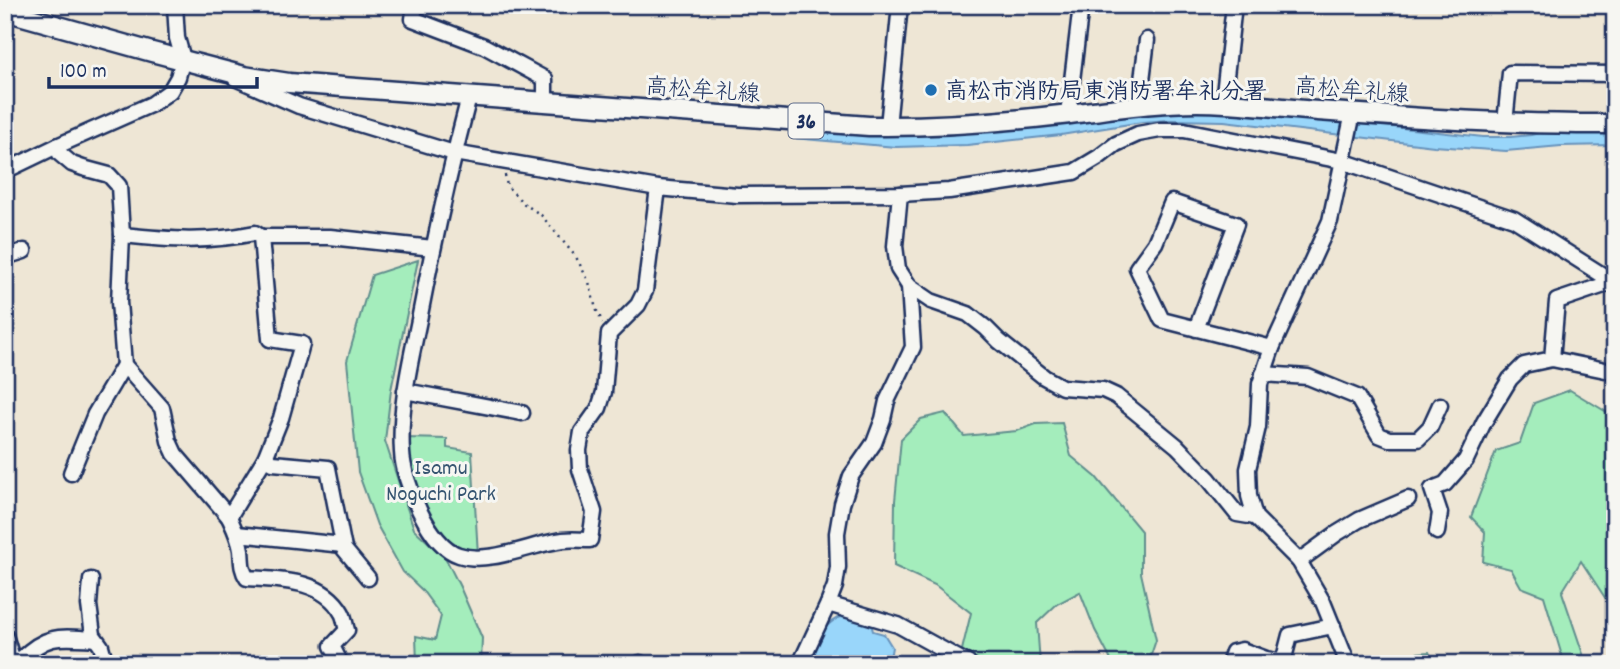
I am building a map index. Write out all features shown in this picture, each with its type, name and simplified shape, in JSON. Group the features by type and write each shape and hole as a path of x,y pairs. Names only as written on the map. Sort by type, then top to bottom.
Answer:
{"main road":[{"name":"高松牟礼線","path":"5,11 244,76 289,83 888,127 937,126 1068,114 1139,104 1223,103 1505,123 1615,124"}],"street":[{"path":"5,171 152,104 170,91 178,77 183,59 177,38 175,5"},
{"path":"415,5 413,19 484,46 545,79 545,101"},
{"path":"888,127 900,5"},
{"path":"1068,114 1081,5"},
{"path":"1223,103 1234,5"},
{"path":"1139,104 1147,40"},
{"path":"222,70 243,83 299,107 454,153 658,188 737,195 949,191 1074,172 1116,144 1138,134 1184,130 1342,161 1514,219 1614,283"},
{"path":"1505,123 1510,73 1615,74"},
{"path":"470,97 454,153 405,391 402,453 406,479 430,531 443,547 459,556 505,554 563,540 590,540 594,512 580,469 582,432 599,408 604,392 609,334 638,305 645,291 658,188"},
{"path":"1348,664 1323,601 1299,561 1255,517 1249,496 1248,469 1258,427 1260,384 1272,348 1330,221 1353,113"},
{"path":"57,145 60,155 72,164 109,175 119,186 122,235 119,302 124,365 95,414 71,473"},
{"path":"900,194 896,258 898,269 909,286 931,301 968,314 1044,377 1062,387 1103,390 1116,396 1177,446 1237,514 1255,517"},
{"path":"1196,329 1236,224 1172,202 1155,243 1137,268 1162,320 1196,329 1272,348"},
{"path":"122,235 202,241 255,233 261,237 330,237 433,248"},
{"path":"229,517 265,458 281,418 302,344 270,339 261,237"},
{"path":"5,257 24,251"},
{"path":"1552,359 1556,301 1614,283"},
{"path":"800,664 835,586 838,567 837,533 851,476 874,443 887,401 913,347 909,286"},
{"path":"1437,533 1440,513 1432,489 1445,484 1466,460 1483,422 1510,379 1524,365 1552,359 1615,372"},
{"path":"124,365 162,408 169,441 175,454 229,517 237,534 242,571 247,578 293,581 313,587 331,600 342,614 346,630 332,646 341,664"},
{"path":"1263,374 1308,377 1357,397 1380,435 1389,439 1418,439 1430,427 1440,405"},
{"path":"405,391 522,413"},
{"path":"265,458 273,463 328,468 344,549 368,578"},
{"path":"1299,561 1359,520 1408,499"},
{"path":"237,534 344,545"},
{"path":"91,580 89,605 93,635 101,646 106,664"},
{"path":"828,604 898,625 969,664"},
{"path":"1229,664 1233,652 1242,650 1283,662 1290,635 1333,626"},
{"path":"5,635 13,658"},
{"path":"13,658 51,638 95,639"},
{"path":"13,658 37,660 44,664"}],"path":[{"path":"501,162 507,186 523,203 541,215 576,257 589,282 596,309 609,334"}],"green space":[{"path":"418,260 391,390 385,441 414,529 446,559 482,638 481,664 417,664 416,636 435,640 441,616 422,590 403,572 377,525 358,472 347,361 372,275"},
{"path":"1570,390 1615,417 1615,613 1581,561 1562,592 1584,664 1569,664 1562,656 1544,596 1521,587 1511,569 1483,562 1485,532 1471,517 1496,451 1520,443 1534,403"},
{"path":"945,413 964,436 1017,431 1036,424 1062,423 1071,456 1096,477 1141,531 1141,573 1156,640 1148,664 1113,664 1095,630 1080,592 1057,604 1037,623 1040,664 986,664 962,650 971,613 935,585 894,566 895,501 901,439 921,419"},
{"name":"Isamu Noguchi Park","path":"405,438 447,439 447,448 472,452 478,555 443,547 406,479"},
{"path":"1429,652 1434,664 1357,664 1361,657"}],"water":[{"path":"1205,109 1483,137 1531,135 1555,129 1615,131 1615,145 1506,151 1434,146 1224,121 1170,120 967,145 896,147 793,138 793,128"},
{"path":"844,615 871,624 873,631 884,634 892,647 890,658 898,664 815,664 812,659 822,632 830,623"}],"place":[{"name":"高松市消防局東消防署牟礼分署","path":"931,90"}]}
